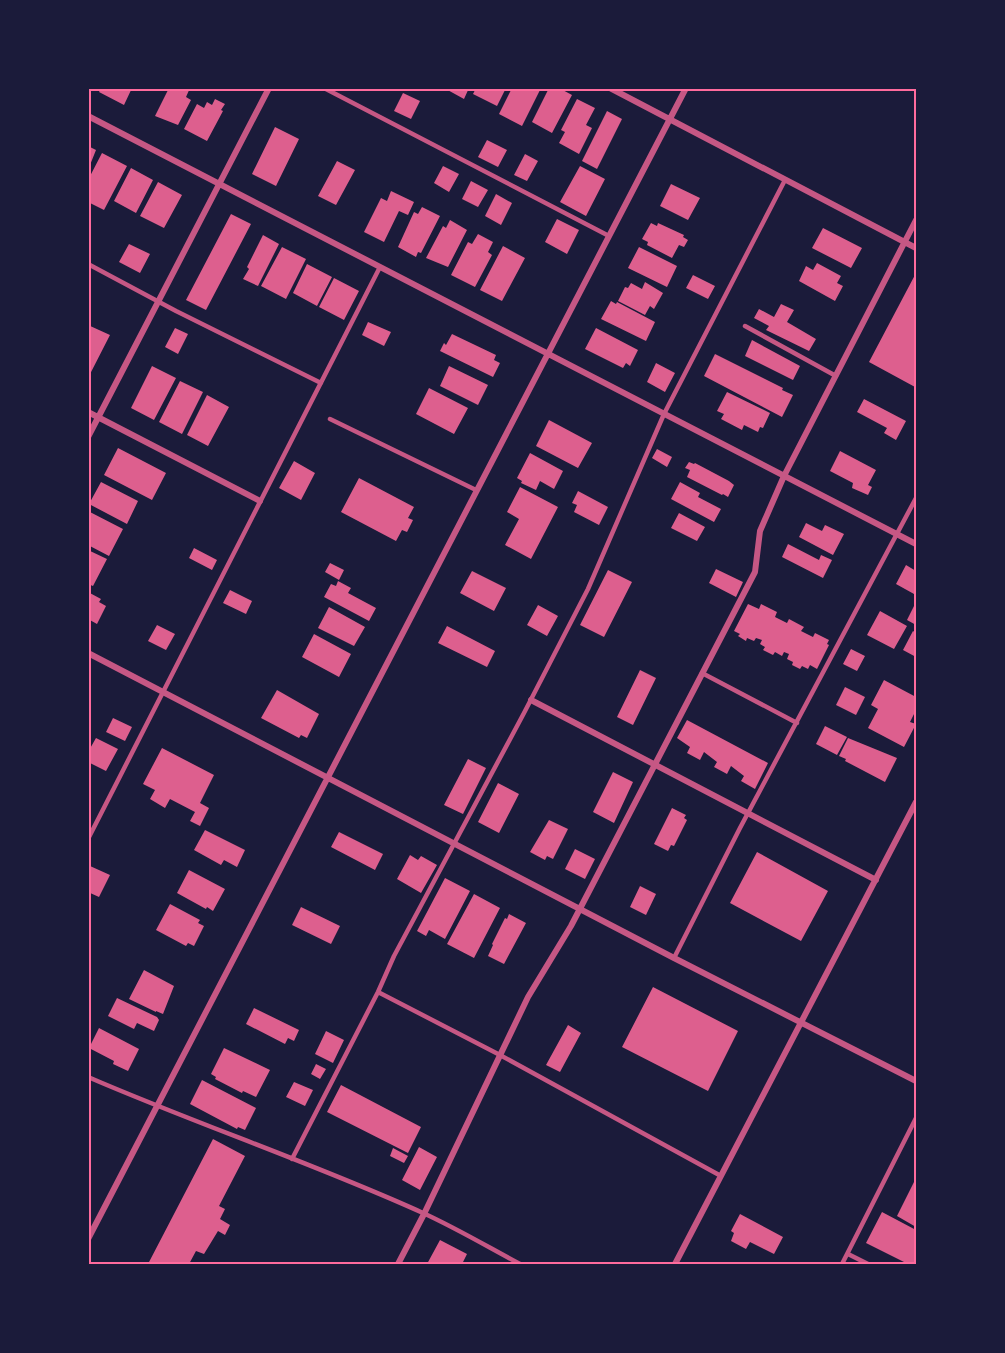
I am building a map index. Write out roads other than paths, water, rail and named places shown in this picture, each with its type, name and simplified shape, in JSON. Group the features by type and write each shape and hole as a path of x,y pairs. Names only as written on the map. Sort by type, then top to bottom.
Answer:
{"street":[{"path":"88,437 269,88"},
{"path":"610,88 916,248"},
{"path":"88,1239 686,88"},
{"path":"88,116 916,544"},
{"path":"398,1264 528,997 580,909 755,572 760,531 784,476 916,220"},
{"path":"88,412 260,501"},
{"path":"88,653 674,958 916,1081"},
{"path":"531,700 876,879"},
{"path":"675,1264 916,802"}],"lane":[{"path":"324,88 609,237"},
{"path":"292,1159 378,992 394,956 588,589 664,414 785,180"},
{"path":"88,264 321,383"},
{"path":"88,840 380,267"},
{"path":"745,326 836,376"},
{"path":"330,420 476,490"},
{"path":"674,958 740,828 916,498"},
{"path":"702,673 797,723"},
{"path":"378,992 500,1055 721,1176"},
{"path":"88,1077 424,1214 520,1264"},
{"path":"842,1264 916,1118"},
{"path":"848,1254 868,1264"}]}
